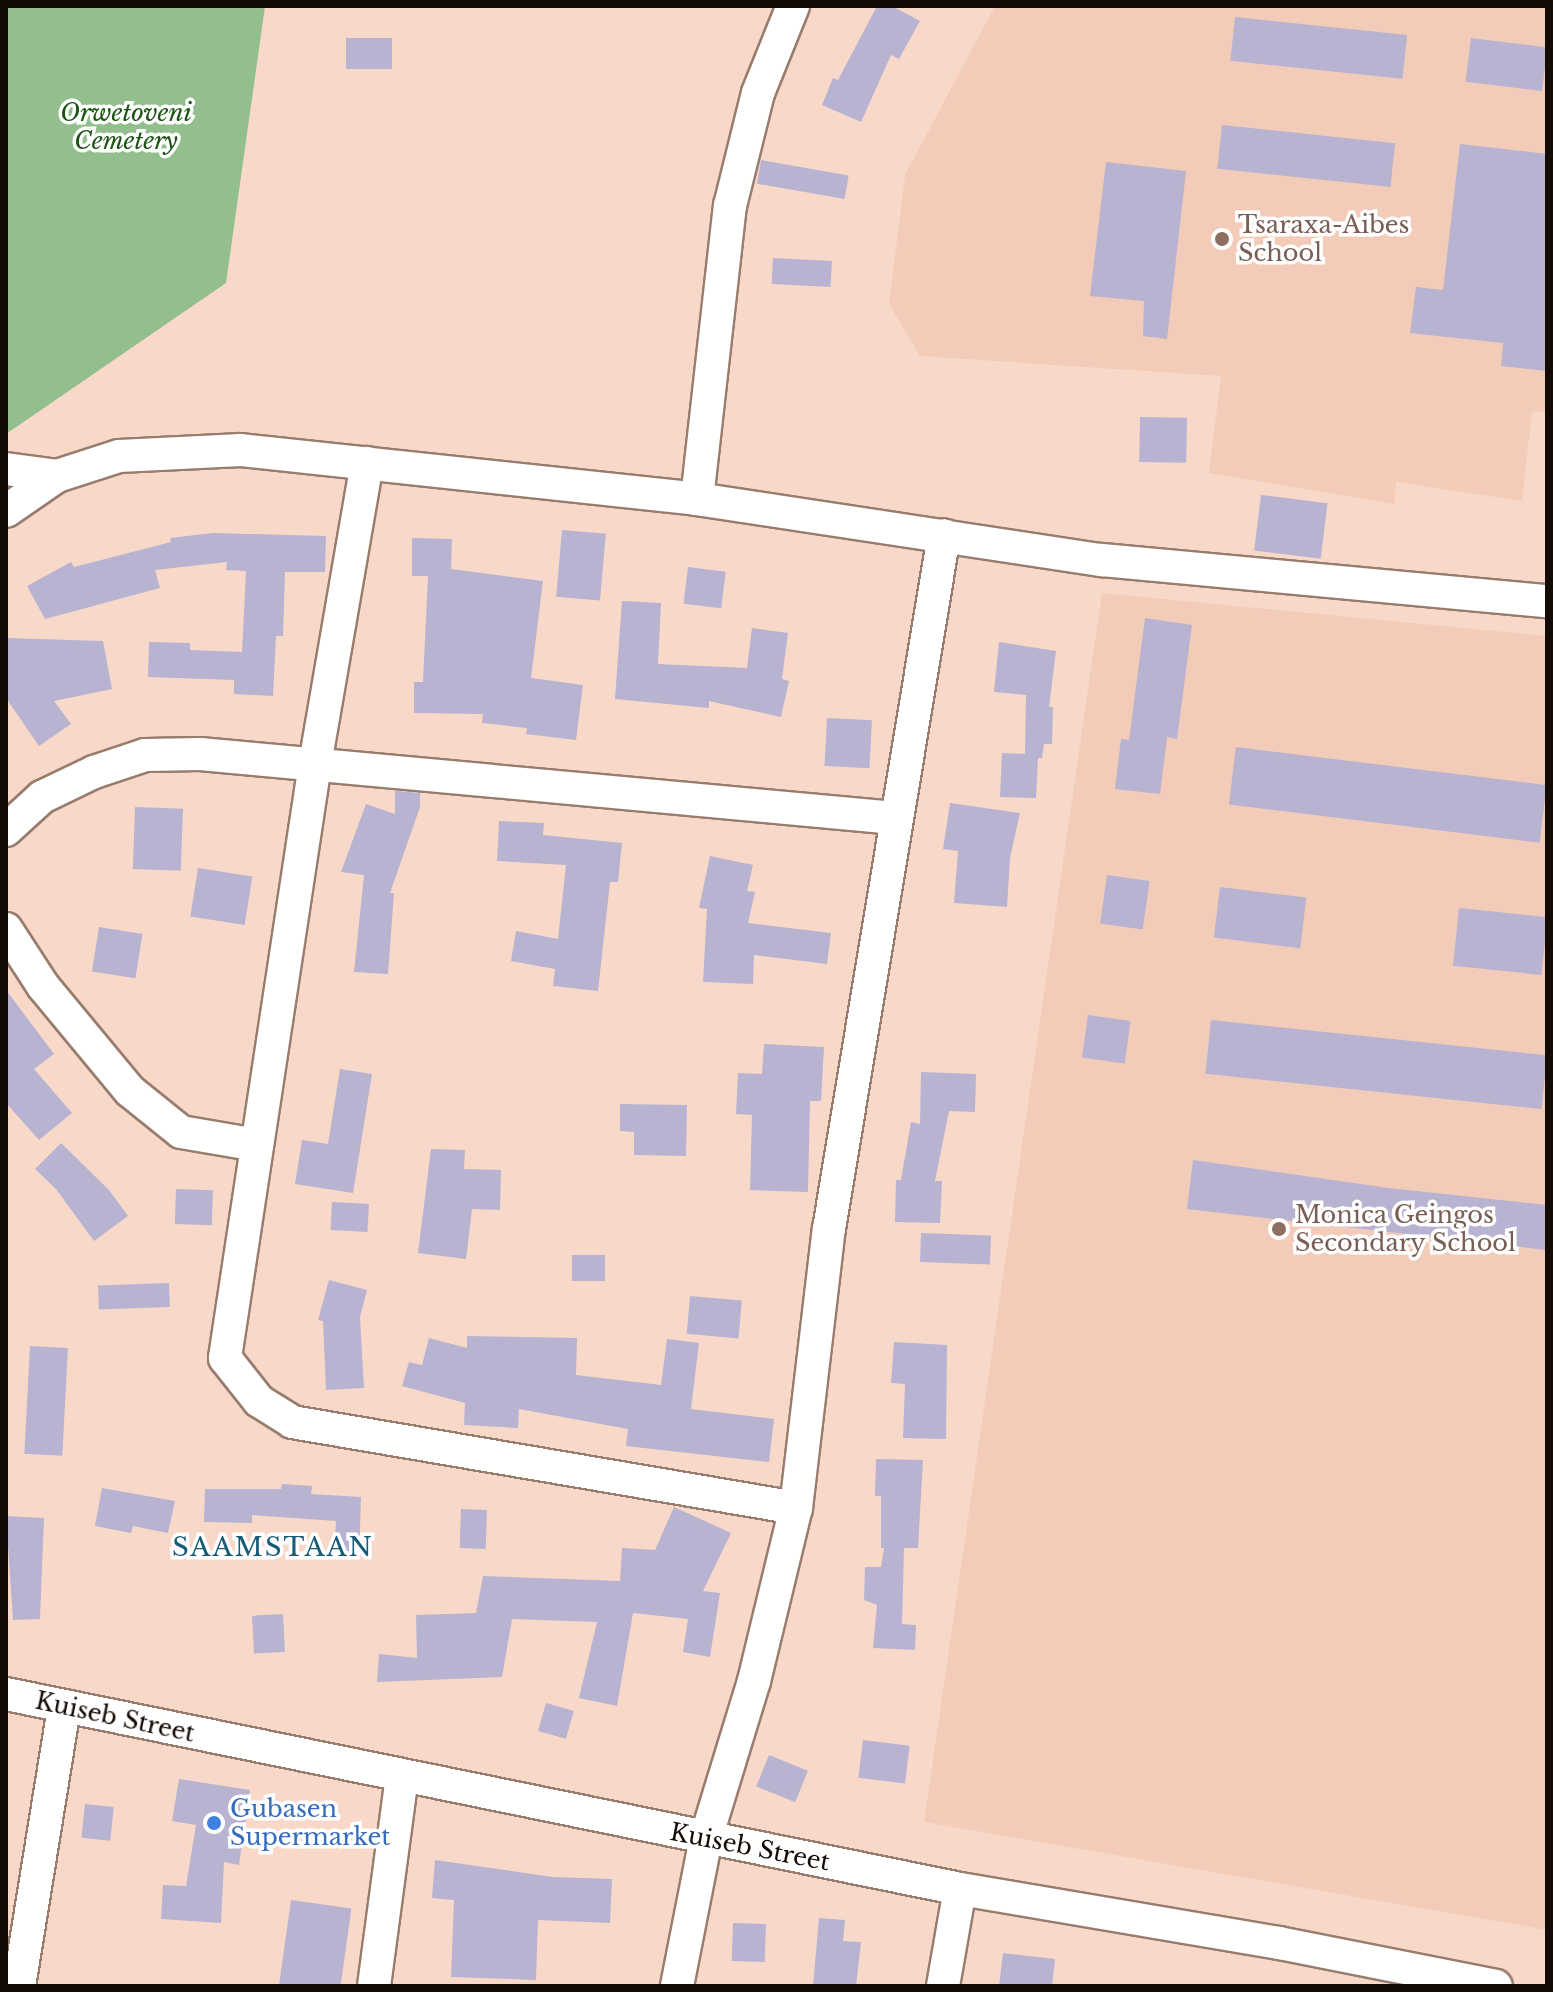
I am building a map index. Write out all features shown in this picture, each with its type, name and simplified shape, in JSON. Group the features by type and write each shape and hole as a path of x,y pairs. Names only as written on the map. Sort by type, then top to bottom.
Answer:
{"street":[{"path":"697,499 730,206 758,93 793,6"},
{"path":"6,511 57,476 119,456 241,450 697,499 1102,560 1547,601"},
{"path":"367,463 315,764 225,1358 259,1401 292,1422 796,1508"},
{"path":"6,469 57,476"},
{"path":"677,1986 706,1838 754,1681 796,1508 829,1229 944,535"},
{"path":"6,830 42,797 94,772 145,755 200,754 895,818"},
{"path":"6,929 43,986 130,1091 181,1132 257,1145"},
{"name":"Kuiseb Street","path":"6,1694 960,1889 1279,1943 1496,1986"},
{"path":"19,1986 64,1707"},
{"path":"374,1986 402,1776"},
{"path":"943,1986 960,1889"}],"shaded area":[{"name":"Tsaraxa-Aibes School","path":"995,6 1547,6 1547,412 1532,411 1522,501 1396,482 1394,504 1209,473 1221,376 920,356 889,304 905,175"},
{"name":"Monica Geingos Secondary School","path":"1102,593 1547,636 1547,1930 924,1822"}],"green space":[{"name":"Orwetoveni Cemetery","path":"6,6 265,6 226,283 6,434"}],"building":[{"path":"877,6 892,6 920,21 899,59 891,55 861,122 822,105 833,78 838,80"},
{"path":"1235,17 1407,35 1402,79 1230,61"},
{"path":"346,38 392,38 392,69 346,69"},
{"path":"1471,38 1547,47 1542,91 1466,82"},
{"path":"1222,125 1395,143 1390,187 1217,169"},
{"path":"1460,144 1547,154 1547,371 1501,366 1503,343 1410,333 1416,287 1443,290"},
{"path":"761,160 849,175 844,199 757,184"},
{"path":"1106,162 1186,171 1167,339 1143,336 1144,301 1090,296"},
{"path":"773,258 832,261 831,287 772,284"},
{"path":"1140,417 1187,418 1186,463 1139,462"},
{"path":"1261,495 1328,503 1321,559 1254,551"},
{"path":"562,530 606,534 600,601 556,597"},
{"path":"213,533 326,536 325,572 285,572 283,636 276,636 273,696 234,694 234,680 148,677 149,642 190,643 190,650 242,652 246,571 226,570 227,562 155,570 160,588 45,619 27,586 71,562 74,567 171,542 170,538"},
{"path":"412,538 452,539 451,569 543,581 531,678 583,685 576,740 526,734 527,728 482,723 483,714 414,713 414,682 423,682 428,576 412,576"},
{"path":"688,567 726,572 721,608 683,604"},
{"path":"622,601 661,603 658,664 747,668 752,628 788,633 782,679 789,681 781,717 709,701 709,708 615,699"},
{"path":"1145,618 1192,625 1177,739 1167,737 1160,794 1115,789 1121,739 1129,740"},
{"path":"6,638 103,641 112,689 54,701 71,724 39,746 6,698"},
{"path":"999,642 1056,651 1049,707 1053,707 1052,744 1044,744 1042,758 1038,758 1036,798 1000,797 1002,753 1025,754 1026,695 994,692"},
{"path":"827,718 872,720 869,768 824,766"},
{"path":"1236,747 1547,785 1540,843 1229,805"},
{"path":"395,791 420,793 420,807 390,893 394,893 388,974 354,972 364,875 341,872 366,804 395,814"},
{"path":"950,803 1020,813 1010,858 1007,907 954,903 958,851 943,849"},
{"path":"135,807 183,809 181,871 133,869"},
{"path":"499,821 544,823 543,835 622,843 618,882 610,882 598,991 553,986 555,969 511,961 516,931 558,939 566,865 497,861"},
{"path":"710,856 753,865 747,891 755,892 748,923 831,933 827,964 754,955 753,984 703,982 707,909 699,908"},
{"path":"198,868 252,877 245,925 190,916"},
{"path":"1107,875 1150,881 1143,930 1100,924"},
{"path":"1220,887 1306,898 1300,948 1214,938"},
{"path":"1459,908 1547,917 1541,975 1453,966"},
{"path":"99,927 142,934 135,978 92,971"},
{"path":"6,990 54,1054 34,1069 72,1113 39,1140 6,1103"},
{"path":"1088,1015 1131,1021 1125,1064 1082,1058"},
{"path":"1211,1020 1547,1055 1542,1109 1205,1074"},
{"path":"764,1044 824,1047 821,1101 810,1101 808,1192 750,1190 752,1115 736,1114 738,1073 762,1074"},
{"path":"340,1069 372,1074 353,1193 295,1184 302,1140 328,1144"},
{"path":"921,1072 976,1074 975,1112 949,1111 935,1181 942,1181 940,1223 895,1222 896,1180 901,1180 911,1122 920,1124"},
{"path":"620,1104 687,1105 686,1156 634,1155 634,1132 620,1131"},
{"path":"61,1143 109,1190 128,1216 94,1241 56,1189 35,1169"},
{"path":"431,1149 465,1150 464,1169 501,1170 500,1210 472,1209 466,1259 418,1253"},
{"path":"1193,1160 1388,1188 1547,1205 1547,1250 1187,1209"},
{"path":"176,1189 213,1190 212,1225 175,1224"},
{"path":"332,1202 369,1204 367,1232 331,1230"},
{"path":"921,1233 991,1235 990,1264 920,1262"},
{"path":"572,1255 605,1255 605,1281 572,1281"},
{"path":"329,1280 367,1290 360,1317 364,1388 326,1390 323,1321 318,1320"},
{"path":"169,1283 170,1307 99,1309 98,1285"},
{"path":"690,1296 742,1301 738,1338 687,1334"},
{"path":"467,1336 577,1338 576,1375 661,1385 667,1339 699,1343 691,1409 774,1419 769,1462 626,1446 628,1429 519,1409 518,1428 464,1425 465,1403 402,1386 409,1362 422,1365 429,1338 467,1348"},
{"path":"894,1342 947,1345 946,1439 903,1438 905,1384 891,1383"},
{"path":"30,1346 68,1348 62,1456 24,1454"},
{"path":"876,1459 923,1460 918,1548 904,1548 902,1624 916,1625 915,1650 873,1648 877,1605 864,1600 865,1567 881,1567 884,1548 881,1548 881,1496 875,1496"},
{"path":"282,1484 312,1486 311,1494 361,1497 359,1558 334,1557 336,1521 252,1515 252,1523 204,1522 205,1489 281,1489"},
{"path":"102,1488 175,1501 168,1533 133,1526 131,1533 95,1526"},
{"path":"674,1507 731,1533 703,1591 720,1593 710,1657 683,1652 688,1619 633,1613 617,1706 579,1698 597,1622 512,1619 502,1677 377,1682 379,1654 417,1658 416,1615 476,1613 483,1576 620,1581 622,1548 655,1550"},
{"path":"461,1509 487,1510 486,1549 460,1548"},
{"path":"6,1516 44,1518 40,1619 13,1620"},
{"path":"283,1614 285,1652 254,1654 252,1616"},
{"path":"546,1703 574,1711 566,1739 538,1731"},
{"path":"863,1740 910,1746 905,1783 858,1778"},
{"path":"769,1755 808,1771 795,1802 756,1787"},
{"name":"Gubasen Supermarket","path":"179,1779 250,1790 239,1865 224,1862 221,1923 161,1919 163,1885 186,1886 196,1825 172,1821"},
{"path":"85,1804 114,1807 110,1841 81,1838"},
{"path":"435,1860 553,1877 612,1879 610,1923 538,1920 536,1980 451,1977 454,1900 432,1898"},
{"path":"291,1900 351,1908 341,1986 279,1986"},
{"path":"819,1918 845,1920 843,1941 861,1942 856,1986 813,1986"},
{"path":"733,1923 766,1924 765,1962 732,1961"},
{"path":"1003,1953 1055,1959 1052,1986 999,1986"}],"place":[{"name":"Tsaraxa-Aibes School","path":"1222,239"},
{"name":"Monica Geingos Secondary School","path":"1279,1229"},
{"name":"Gubasen Supermarket","path":"214,1823"}],"district":[{"name":"SAAMSTAAN","path":"273,1548"}]}
